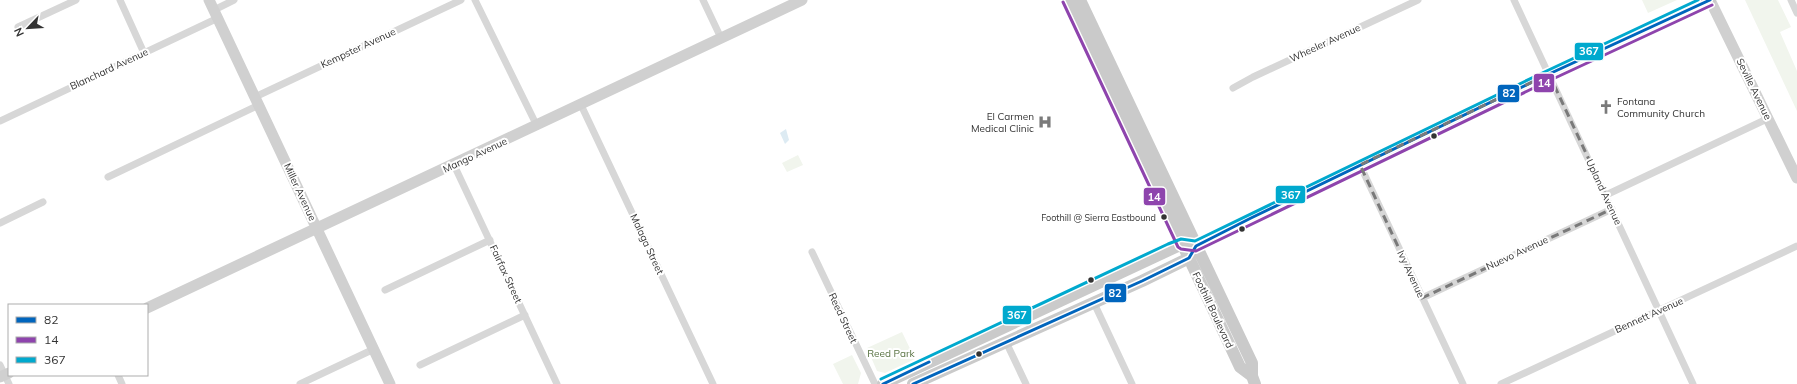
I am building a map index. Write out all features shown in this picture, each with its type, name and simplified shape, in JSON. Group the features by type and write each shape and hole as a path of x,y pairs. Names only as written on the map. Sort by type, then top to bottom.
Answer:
{"main road":[{"name":"Foothill Boulevard","path":"1068,0 1240,367 1253,380"},
{"name":"Foothill Boulevard","path":"1080,0 1252,363 1253,380"},
{"path":"916,383 1094,304 1188,258 1196,246 1360,165 1549,74 1710,0"},
{"path":"883,384 1182,244 1196,246"}],"street":[{"path":"18,27 76,0"},
{"path":"120,0 144,53"},
{"name":"Blanchard Avenue","path":"0,121 144,53 214,9 234,0"},
{"name":"Kempster Avenue","path":"108,177 461,0"},
{"path":"475,0 537,126"},
{"path":"704,0 721,38"},
{"name":"Mango Avenue","path":"148,308 317,230 801,0"},
{"name":"Wheeler Avenue","path":"1233,88 1418,0"},
{"name":"Upland Avenue","path":"1514,0 1693,384"},
{"name":"Seville Avenue","path":"1710,0 1797,178"},
{"path":"1791,0 1797,14"},
{"name":"Miller Avenue","path":"214,9 390,384"},
{"name":"Malaga Street","path":"581,105 713,384"},
{"path":"1606,195 1768,118"},
{"name":"Fairfax Street","path":"454,165 557,384"},
{"name":"Ivy Avenue","path":"1360,165 1463,384"},
{"path":"0,223 43,202"},
{"name":"Nuevo Avenue","path":"1422,298 1612,209"},
{"path":"385,290 490,240"},
{"name":"Bennett Avenue","path":"1501,384 1797,246"},
{"name":"Reed Street","path":"812,252 875,384"},
{"path":"1094,304 1132,384"},
{"path":"420,365 525,316"},
{"path":"1006,342 1026,384"},
{"path":"300,384 374,349"}],"highlighted area":[{"path":"1549,74 1612,209 1422,298 1360,165"}],"green space":[{"path":"1642,0 1677,0 1648,13"},
{"path":"1745,0 1778,0 1791,27 1780,32 1797,71 1797,111"},
{"path":"798,155 803,165 787,172 782,163"},
{"name":"Reed Park","path":"902,332 915,359 885,373 877,371 867,348"},
{"name":"Reed Park","path":"852,355 861,373 858,384 843,384 833,364"}],"shaded area":[{"path":"786,129 789,140 785,144 780,133"}],"transit line":[{"name":"367","path":"881,379 1168,244 1181,239 1195,241 1538,75 1698,0"},
{"name":"82","path":"913,384 1142,281 1189,258 1196,246 1251,218 1549,74 1710,0"},
{"name":"14","path":"1063,2 1178,247 1181,249 1196,251 1542,84 1712,5"},
{"name":"82","path":"883,384 929,362"}],"place":[{"name":"Fontana Community Church","path":"1606,107"},
{"name":"El Carmen Medical Clinic","path":"1045,122"},
{"name":"Foothill @ Sierra Eastbound","path":"1164,217"}]}
